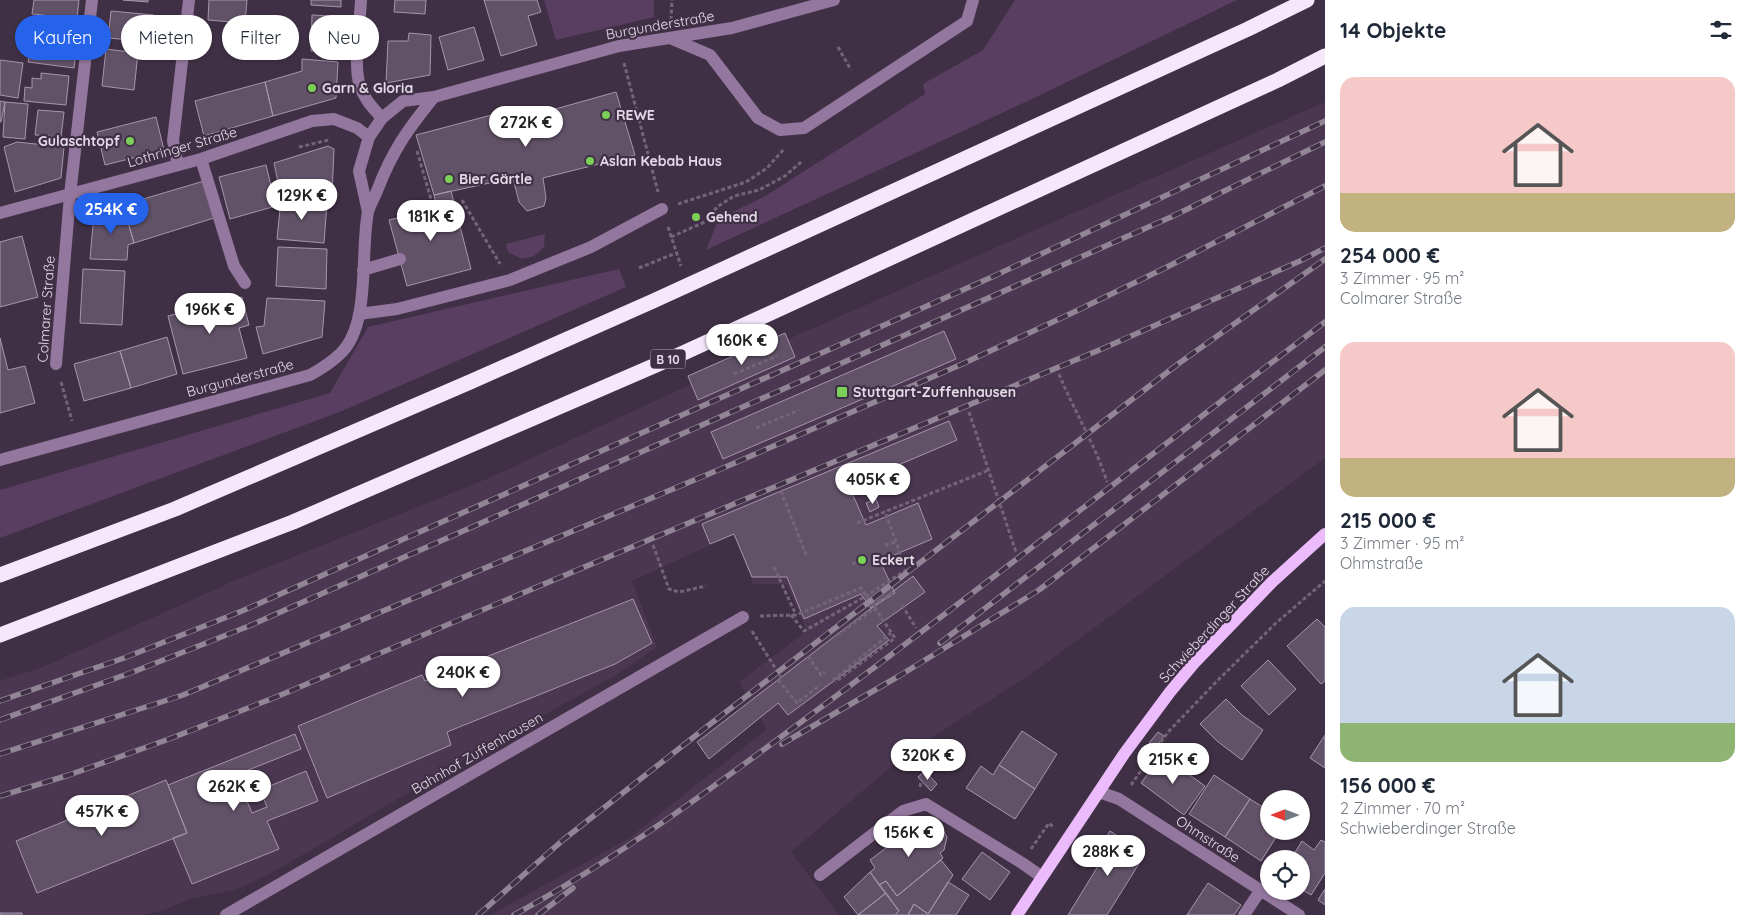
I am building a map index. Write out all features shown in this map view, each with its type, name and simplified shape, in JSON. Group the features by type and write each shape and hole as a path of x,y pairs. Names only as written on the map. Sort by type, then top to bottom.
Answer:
{"highway":[{"path":"0,575 175,509 652,302 1308,0"},
{"name":"B 10","path":"0,635 293,522 652,366 1268,84 1325,56"}],"main road":[{"name":"Schwieberdinger Straße","path":"1017,915 1124,754 1170,692 1195,662 1272,582 1325,534"}],"street":[{"name":"Colmarer Straße","path":"56,364 70,195 92,0"},
{"path":"178,165 173,141 189,0"},
{"path":"361,0 357,64 359,85 369,104 382,118"},
{"name":"Burgunderstraße","path":"0,460 310,375 343,352 352,336 359,314 363,270 368,212 359,171 369,137 382,118 403,101 434,97 619,46 732,28 834,0"},
{"path":"670,38 710,55 758,118 780,130 804,128 967,21 973,0"},
{"name":"Burgunderstraße","path":"368,212 395,149 407,130 434,97"},
{"name":"Lothringer Straße","path":"0,212 201,159 312,121 334,119 356,128 369,137"},
{"path":"201,159 234,266 245,283"},
{"path":"359,314 397,309 510,280 591,247 662,209"},
{"path":"363,270 400,259"},
{"name":"Bahnhof Zuffenhausen","path":"226,915 743,617"},
{"name":"Ohmstraße","path":"1099,792 1119,800 1260,891"},
{"path":"820,875 903,811 926,804 1042,877"},
{"path":"1244,915 1260,891"},
{"name":"Ohmstraße","path":"1275,900 1299,915"}],"path":[{"path":"619,46 662,209 681,266"},
{"path":"838,47 851,70"},
{"path":"662,209 746,182 767,168 804,128"},
{"path":"415,145 431,199"},
{"path":"671,237 707,221 717,207 734,196 759,190 785,176 801,162"},
{"path":"462,200 510,280"},
{"path":"639,268 676,253"},
{"path":"734,374 777,356"},
{"name":"Colmarer Straße","path":"56,364 77,438"},
{"path":"1059,374 1098,454 1108,482"},
{"path":"756,428 798,410"},
{"path":"969,412 1016,552"},
{"path":"846,463 856,483"},
{"path":"857,523 989,470"},
{"path":"781,491 807,557"},
{"path":"790,615 804,631 866,596 906,570 885,512"},
{"path":"885,545 896,542"},
{"path":"653,545 669,589 679,592 706,586"},
{"path":"852,564 862,560"},
{"path":"774,567 796,614"},
{"path":"1119,800 1168,732 1263,636 1325,581"},
{"path":"820,685 796,704 743,617 796,614 861,588 895,638 834,681"},
{"path":"834,629 871,603 877,602 893,592"},
{"path":"837,635 874,609 877,602"},
{"path":"902,605 916,628"},
{"path":"808,656 821,675 825,672"},
{"path":"919,785 920,780"},
{"path":"1022,863 1049,823"}],"shaded area":[{"path":"544,0 654,0 654,17 556,40"},
{"path":"1015,0 1237,0 1034,98 706,250 719,219 767,195 925,94 923,84 983,50"},
{"path":"1325,102 1325,458 1034,672 906,754 791,852 839,915 490,915 628,839 767,729 739,682 807,631 786,584 753,584 734,534 632,581 657,647 616,675 486,747 270,874 235,890 189,899 167,909 143,915 22,915 21,913 0,913 0,681 43,667 236,580 489,478 773,346"},
{"path":"545,234 544,247 534,256 522,259 508,252 506,244"},
{"path":"619,269 626,287 342,411 0,538 0,490 330,393 368,327"}],"building":[{"path":"34,0 79,0 77,15 32,14"},
{"path":"123,0 148,0 148,2"},
{"path":"209,0 247,0 246,15 222,15 222,21 212,20 212,15 208,15"},
{"path":"311,0 341,0 341,7 311,5"},
{"path":"395,0 426,0 425,14 394,12"},
{"path":"484,0 537,0 541,12 528,16 537,45 501,56"},
{"path":"111,11 154,15 121,15 121,39 111,38"},
{"path":"474,27 484,60 448,70 439,37"},
{"path":"409,33 431,35 430,75 386,83 388,41 408,41"},
{"path":"111,50 121,51 121,60 137,60 134,90 102,86 105,60 111,60"},
{"path":"302,59 338,62 336,98 273,116 265,82 302,71"},
{"path":"0,60 23,63 18,98 0,95"},
{"path":"28,60 75,60 74,68 28,62"},
{"path":"41,73 69,76 66,105 24,101 25,87 32,88 32,78 41,79"},
{"path":"265,82 273,116 204,136 195,101"},
{"path":"616,92 635,155 543,178 546,198 544,206 527,211 519,202 513,178 434,195 416,135 499,113 502,124"},
{"path":"0,101 5,102 1,122 0,122"},
{"path":"5,102 28,104 25,139 3,137"},
{"path":"38,110 64,112 61,137 35,135"},
{"name":"Gulaschtopf","path":"156,117 164,150 105,165 97,132"},
{"path":"17,142 64,147 61,178 15,192 4,147"},
{"path":"328,146 334,149 332,195 280,191 274,163"},
{"path":"266,165 276,206 230,219 219,177"},
{"path":"204,181 214,218 134,243 123,205"},
{"path":"451,191 471,269 407,286 389,220 437,208 434,195"},
{"path":"281,199 327,203 324,243 277,239"},
{"path":"123,205 134,243 128,245 127,260 90,259 94,214"},
{"path":"22,236 38,297 0,307 0,242"},
{"path":"278,247 327,249 326,289 276,286"},
{"path":"83,269 125,271 122,325 80,323"},
{"path":"242,297 249,325 239,328 247,358 183,374 168,316"},
{"path":"267,298 325,301 322,337 263,354 256,327 264,326"},
{"path":"944,331 956,359 723,459 711,432"},
{"path":"785,333 795,357 698,400 688,376"},
{"path":"167,337 177,374 131,388 120,351"},
{"path":"0,338 8,370 25,366 35,403 0,413"},
{"path":"120,351 131,388 84,401 74,364"},
{"path":"949,421 957,440 849,486 866,525 918,503 932,539 880,561 895,593 871,608 861,594 804,619 787,577 752,577 734,534 710,544 702,524"},
{"path":"876,499 879,507 870,512 866,503"},
{"path":"913,576 925,592 877,626 889,640 788,715 778,703 709,759 697,742"},
{"path":"633,599 652,643 615,664 447,732 451,745 327,798 298,726 422,675 425,681"},
{"path":"1317,619 1325,627 1325,681 1321,684 1287,646"},
{"path":"1268,660 1296,689 1269,715 1241,686"},
{"path":"1226,699 1242,715 1263,730 1242,760 1217,741 1200,724"},
{"path":"1022,731 1057,754 1035,789 999,765"},
{"path":"1158,732 1164,736 1156,747 1149,743"},
{"path":"295,734 301,749 236,775 252,813 267,807 260,790 306,771 318,801 267,821 279,849 192,884 173,838 187,833 168,785"},
{"path":"1325,735 1325,768 1310,758"},
{"path":"1162,755 1205,786 1184,815 1141,783"},
{"path":"999,765 1035,789 1015,819 966,788 981,766 993,775"},
{"path":"925,771 937,784 931,791 918,777"},
{"path":"1214,775 1250,799 1225,837 1189,814"},
{"path":"166,780 187,833 37,893 16,841"},
{"path":"1250,799 1260,805 1260,840 1274,840 1268,850 1260,850 1260,860 1225,837"},
{"path":"919,823 926,831 940,828 944,832 947,837 944,850 940,853 943,858 897,896 886,881 879,885 870,872 875,868 870,860"},
{"path":"1110,831 1145,854 1107,915 1068,915 1103,858 1096,854"},
{"path":"1321,840 1325,842 1325,873 1311,895 1310,850 1296,850 1302,841 1314,850"},
{"path":"982,852 1010,872 990,900 962,879"},
{"path":"941,860 953,875 928,914 914,904 908,915 895,915 899,911 879,885 886,881 897,896"},
{"path":"870,872 886,893 858,915 844,897"},
{"path":"948,882 969,895 956,915 908,915 914,904 928,914"},
{"path":"1208,883 1241,905 1234,915 1187,915"},
{"path":"1325,889 1325,905 1318,900"},
{"path":"886,893 899,911 895,915 858,915"},
{"path":"0,913 22,913 22,915 0,915"}],"railway":[{"path":"0,701 124,658 242,611 992,277 1325,121"},
{"path":"0,720 133,672 249,626 1171,217 1325,142"},
{"path":"0,754 183,695 730,465 960,365 1072,313 1167,267 1325,186"},
{"path":"0,796 69,775 169,739 276,697 1104,348 1300,261 1325,248"},
{"path":"478,915 563,840 709,725 1178,364 1325,259"},
{"path":"514,915 555,892 634,842 748,761 887,658 1325,322"},
{"path":"940,643 1325,347"},
{"path":"782,744 899,676 1039,590 1325,370"},
{"path":"538,915 573,888"}],"place":[{"name":"Garn & Gloria","path":"312,88"},
{"name":"REWE","path":"606,115"},
{"name":"Gulaschtopf","path":"130,141"},
{"name":"Aslan Kebab Haus","path":"590,161"},
{"name":"Bier Gärtle","path":"449,179"},
{"name":"Gehend","path":"696,217"},
{"name":"Stuttgart-Zuffenhausen","path":"842,392"},
{"name":"Eckert","path":"862,560"}]}
